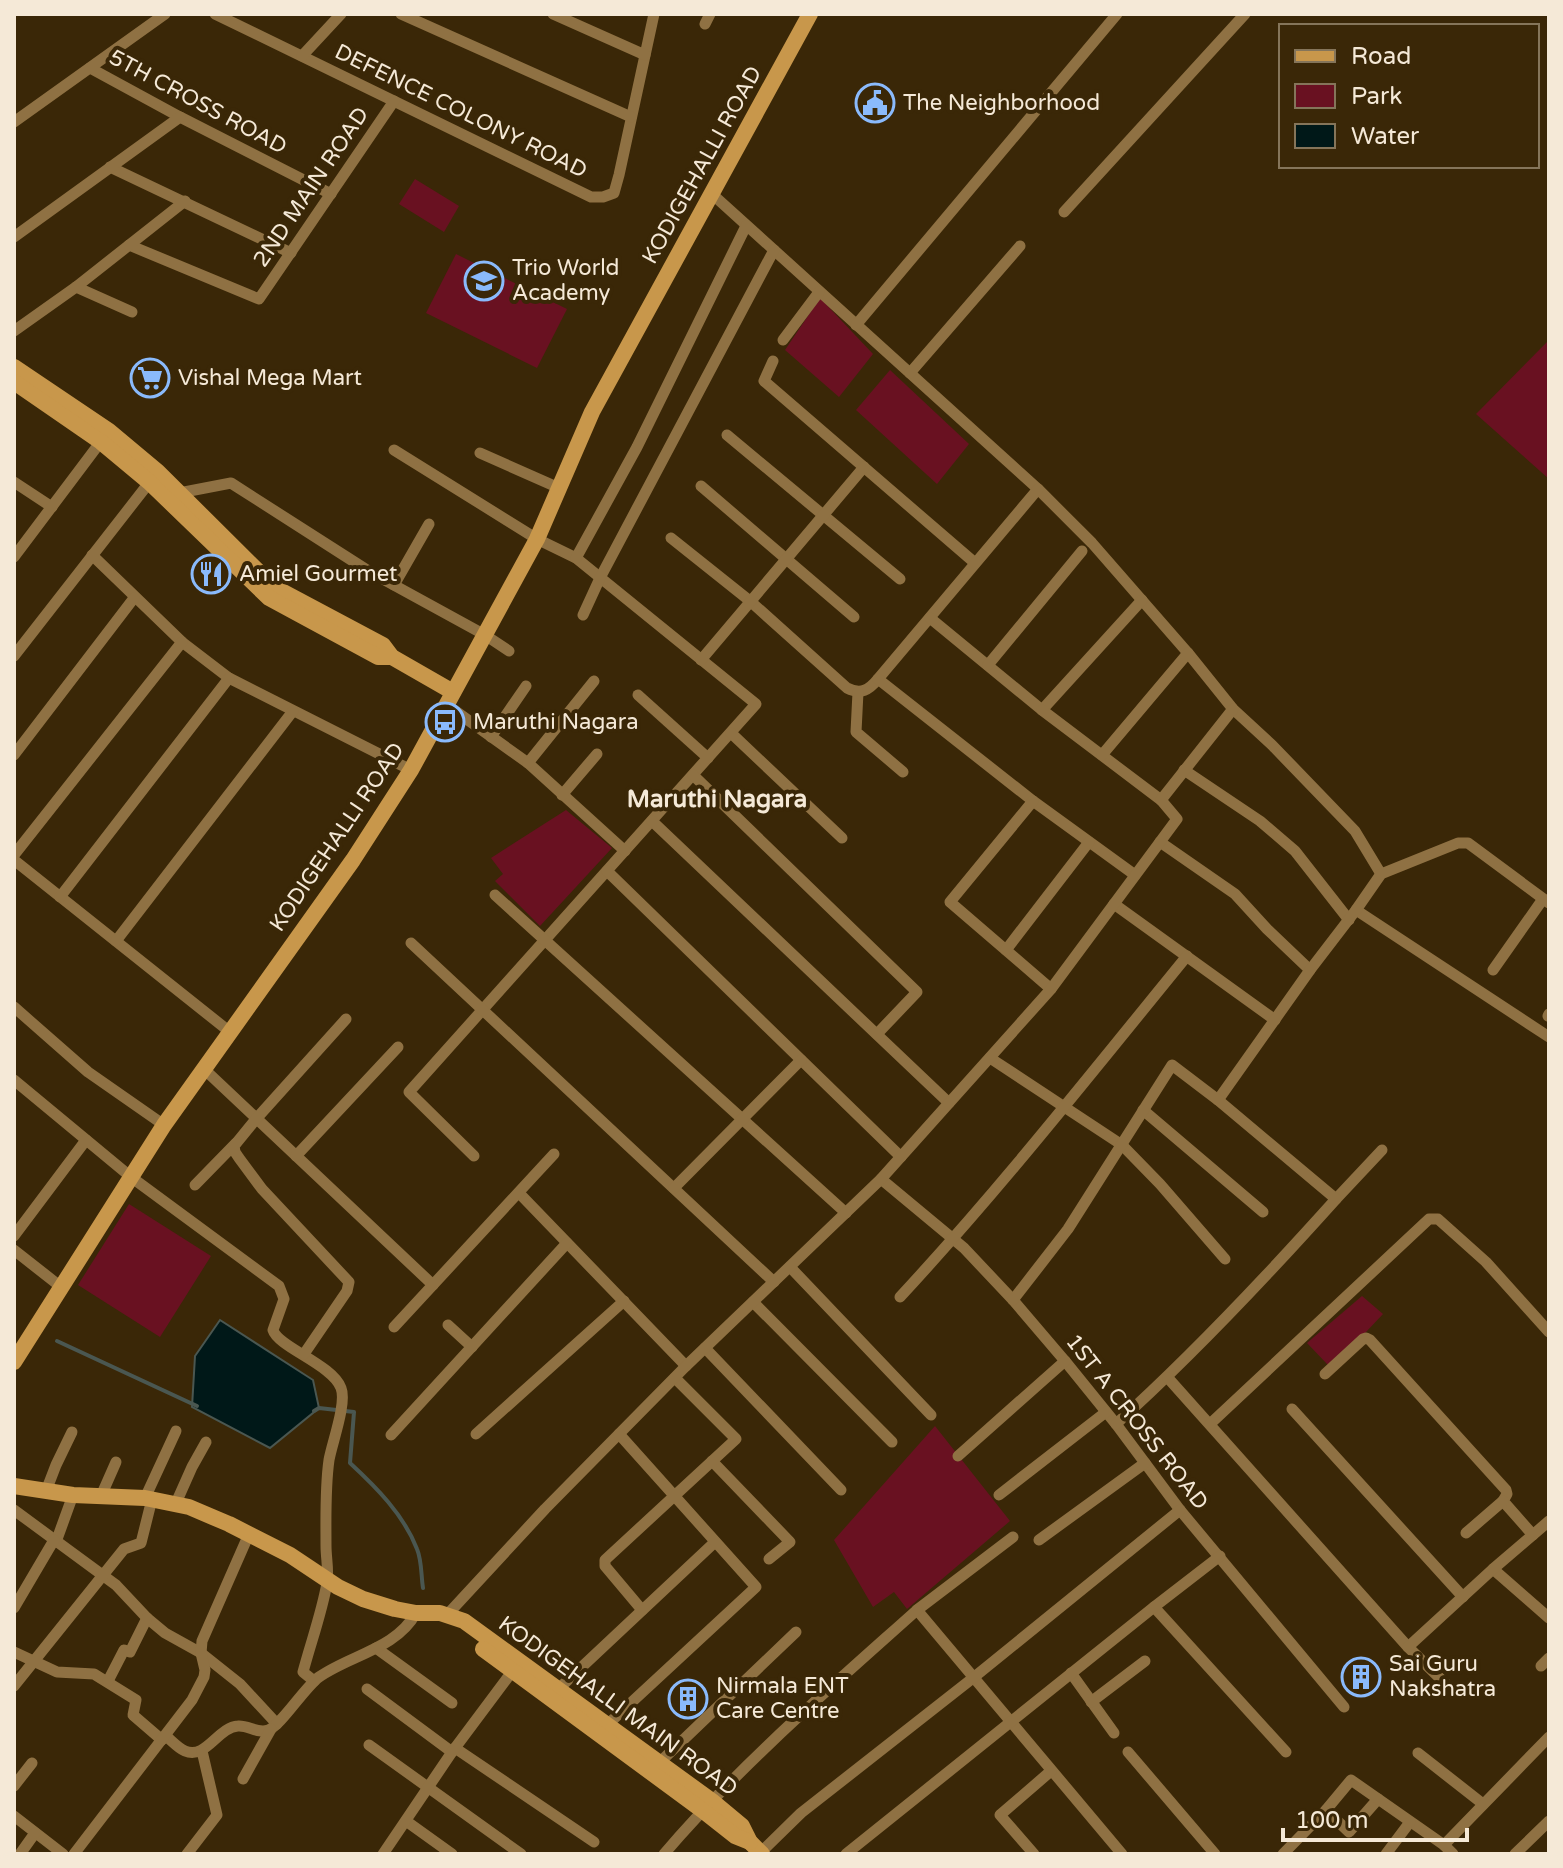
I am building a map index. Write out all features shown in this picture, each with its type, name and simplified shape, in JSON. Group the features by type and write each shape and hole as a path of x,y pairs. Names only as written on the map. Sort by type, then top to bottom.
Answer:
{"street":[{"path":"14,122 165,14"},
{"name":"DEFENCE COLONY ROAD","path":"215,14 591,197 614,193 654,14"},
{"path":"302,56 341,14"},
{"path":"401,14 631,117"},
{"path":"553,14 645,55"},
{"name":"KODIGEHALLI ROAD","path":"14,1362 164,1125 353,860 411,770 537,539 588,420 810,14"},
{"path":"856,325 1117,14"},
{"path":"1064,212 1245,14"},
{"name":"5TH CROSS ROAD","path":"90,68 331,194"},
{"name":"2ND MAIN ROAD","path":"129,245 259,299 394,101"},
{"path":"14,237 180,117"},
{"path":"110,167 291,253"},
{"path":"711,193 1038,489 1092,543 1233,709 1355,831 1381,874"},
{"path":"14,331 76,287 185,201"},
{"path":"576,558 637,447 746,226"},
{"path":"910,373 1020,246"},
{"path":"583,615 774,250"},
{"path":"76,287 132,312"},
{"path":"783,340 819,292"},
{"path":"773,361 764,381 975,563"},
{"path":"14,367 154,477 179,493 274,587 383,645 392,657 450,699 491,737 528,763 625,851"},
{"path":"14,382 105,437"},
{"path":"727,435 900,579"},
{"path":"14,557 105,437"},
{"path":"394,450 537,539 576,558 756,704 409,1092 474,1156"},
{"path":"480,453 559,488"},
{"path":"701,660 864,467"},
{"path":"14,656 154,477"},
{"path":"154,477 269,598 378,657 392,657"},
{"path":"14,482 52,507"},
{"path":"179,493 231,483 370,572 509,651"},
{"path":"701,486 854,617"},
{"path":"671,538 750,601 847,688 858,692 872,687 1038,489"},
{"path":"394,585 429,524"},
{"path":"988,665 1082,551"},
{"path":"92,555 182,642 229,678 411,770"},
{"path":"14,755 134,598"},
{"path":"1042,710 1142,600"},
{"path":"448,1616 545,1509 686,1366 881,1179 1051,989 1177,819 1161,800 1042,710 930,618"},
{"path":"182,642 14,857 230,1032"},
{"path":"1102,755 1188,653"},
{"path":"60,897 229,678"},
{"path":"878,679 1033,801 1135,875"},
{"path":"528,763 594,681"},
{"path":"491,737 526,686"},
{"path":"858,692 856,732 903,772"},
{"path":"638,695 708,758"},
{"path":"1161,800 1233,709"},
{"path":"116,941 293,711"},
{"path":"731,733 842,838"},
{"path":"562,795 597,754"},
{"path":"1184,770 1260,821 1295,851 1352,915 1549,1037"},
{"path":"693,775 917,992 877,1034"},
{"path":"1033,801 950,902 1051,989"},
{"path":"652,821 949,1103"},
{"path":"1006,950 1089,842"},
{"path":"1160,842 1235,894 1310,970"},
{"path":"1218,1100 1381,874 1458,843 1468,843 1546,901 1493,970"},
{"path":"607,871 901,1157"},
{"path":"495,895 846,1213"},
{"path":"1114,904 1275,1020"},
{"path":"411,943 774,1282"},
{"path":"900,1297 1028,1152 1187,956"},
{"path":"14,1007 76,1063 164,1125"},
{"path":"195,1185 346,1019"},
{"path":"296,1156 398,1047"},
{"path":"990,1058 1122,1145 1225,1259"},
{"path":"674,1188 801,1060"},
{"path":"1013,1300 1068,1229 1172,1065 1336,1199"},
{"path":"204,1069 433,1285"},
{"path":"14,1080 131,1177 279,1286 284,1299 274,1334 280,1341 304,1354 341,1387 340,1411 329,1460 328,1581 303,1672 314,1681"},
{"path":"1143,1110 1263,1212"},
{"path":"14,1236 86,1140"},
{"path":"236,1143 235,1152 262,1189 349,1282 347,1291 304,1354"},
{"path":"1116,1424 1168,1378 1382,1150"},
{"path":"394,1327 554,1154"},
{"name":"1ST A CROSS ROAD","path":"881,1179 964,1248 1013,1300 1116,1424 1180,1510 1344,1707"},
{"path":"519,1193 686,1366"},
{"path":"1210,1424 1429,1219 1438,1219 1486,1262 1549,1332"},
{"path":"391,1435 567,1243"},
{"path":"14,1250 61,1287"},
{"path":"790,1267 931,1415"},
{"path":"476,1434 624,1301"},
{"path":"753,1302 892,1442"},
{"path":"448,1325 472,1347"},
{"path":"1325,1374 1363,1339 1370,1340 1506,1490 1503,1501 1466,1533"},
{"path":"705,1348 841,1490"},
{"path":"958,1456 1065,1361"},
{"path":"642,1610 605,1566 605,1560 736,1439 675,1378"},
{"path":"1168,1378 1408,1647 1455,1693"},
{"path":"1292,1409 1463,1597"},
{"path":"999,1495 1106,1412"},
{"path":"14,1686 124,1549 141,1543 148,1499 176,1431"},
{"path":"46,1491 72,1432"},
{"path":"607,1725 756,1587 619,1434"},
{"path":"176,1503 206,1442"},
{"path":"712,1461 790,1542 769,1559"},
{"path":"101,1496 116,1462"},
{"path":"1039,1540 1145,1463"},
{"name":"KODIGEHALLI MAIN ROAD","path":"14,1486 73,1495 176,1503 290,1555 328,1581 363,1599 395,1609 435,1613 464,1621 516,1666 707,1805 742,1826 758,1851"},
{"path":"14,1608 55,1541 73,1495"},
{"path":"1503,1501 1533,1535"},
{"path":"14,1510 123,1591 147,1618 176,1640 201,1653 251,1694 274,1727"},
{"path":"758,1851 801,1813 1180,1510"},
{"path":"1408,1647 1549,1521"},
{"path":"74,1854 164,1738 201,1684 205,1670 202,1641 249,1534"},
{"path":"664,1854 707,1805 822,1696 917,1610 1013,1537"},
{"path":"554,1693 715,1542"},
{"path":"846,1854 1220,1556"},
{"path":"1493,1569 1549,1618"},
{"path":"1154,1607 1286,1752"},
{"path":"917,1610 1122,1854"},
{"path":"243,1779 274,1727 314,1681 376,1648 407,1626 416,1613"},
{"path":"108,1681 124,1650 130,1652 147,1618"},
{"path":"659,1763 796,1632"},
{"path":"376,1648 452,1703"},
{"path":"14,1652 57,1672 88,1672 108,1681 136,1700 133,1715 164,1738 193,1753 202,1751 222,1732 237,1725 262,1731 274,1727"},
{"path":"1091,1702 1145,1661"},
{"path":"383,1854 453,1750 516,1666"},
{"path":"1071,1673 1114,1733"},
{"path":"367,1689 453,1750 594,1842"},
{"name":"KODIGEHALLI MAIN ROAD","path":"554,1693 607,1725 659,1763 707,1805"},
{"path":"1283,1854 1351,1780 1448,1850 1483,1804 1549,1737"},
{"path":"369,1745 521,1854"},
{"path":"187,1854 217,1815 202,1751"},
{"path":"1128,1752 1215,1854"},
{"path":"1418,1753 1483,1804"},
{"path":"14,1786 32,1763"},
{"path":"1034,1854 1000,1815 1051,1771"},
{"path":"1326,1810 1349,1832 1378,1799"},
{"path":"14,1816 63,1854"},
{"path":"406,1821 452,1854"},
{"path":"1515,1854 1549,1821"},
{"path":"1386,1854 1410,1822"},
{"path":"20,1854 35,1833"}],"green space":[{"path":"415,179 459,206 444,232 399,204"},
{"path":"456,254 567,309 537,368 426,313"},
{"path":"820,298 873,354 839,397 785,350"},
{"path":"1549,340 1549,479 1476,414"},
{"path":"890,370 969,444 937,484 856,410"},
{"path":"566,810 612,848 540,926 495,881 503,874 491,858"},
{"path":"129,1204 211,1256 160,1337 78,1285"},
{"path":"1362,1296 1383,1314 1328,1365 1307,1343"},
{"path":"935,1426 1010,1521 907,1609 894,1592 873,1607 834,1540"}],"water":[{"path":"220,1320 313,1380 319,1408 270,1448 192,1407 195,1356"}],"waterway":[{"path":"57,1341 197,1406"},
{"path":"314,1411 319,1408 354,1412 350,1463 379,1492 405,1525 419,1554 423,1588"}],"place":[{"name":"The Neighborhood","path":"875,103"},
{"name":"Trio World Academy","path":"484,281"},
{"name":"Vishal Mega Mart","path":"150,378"},
{"name":"Amiel Gourmet","path":"211,574"},
{"name":"Maruthi Nagara","path":"445,722"},
{"name":"Sai Guru Nakshatra","path":"1361,1677"},
{"name":"Nirmala ENT Care Centre","path":"688,1699"}],"district":[{"name":"Maruthi Nagara","path":"717,799"}]}
